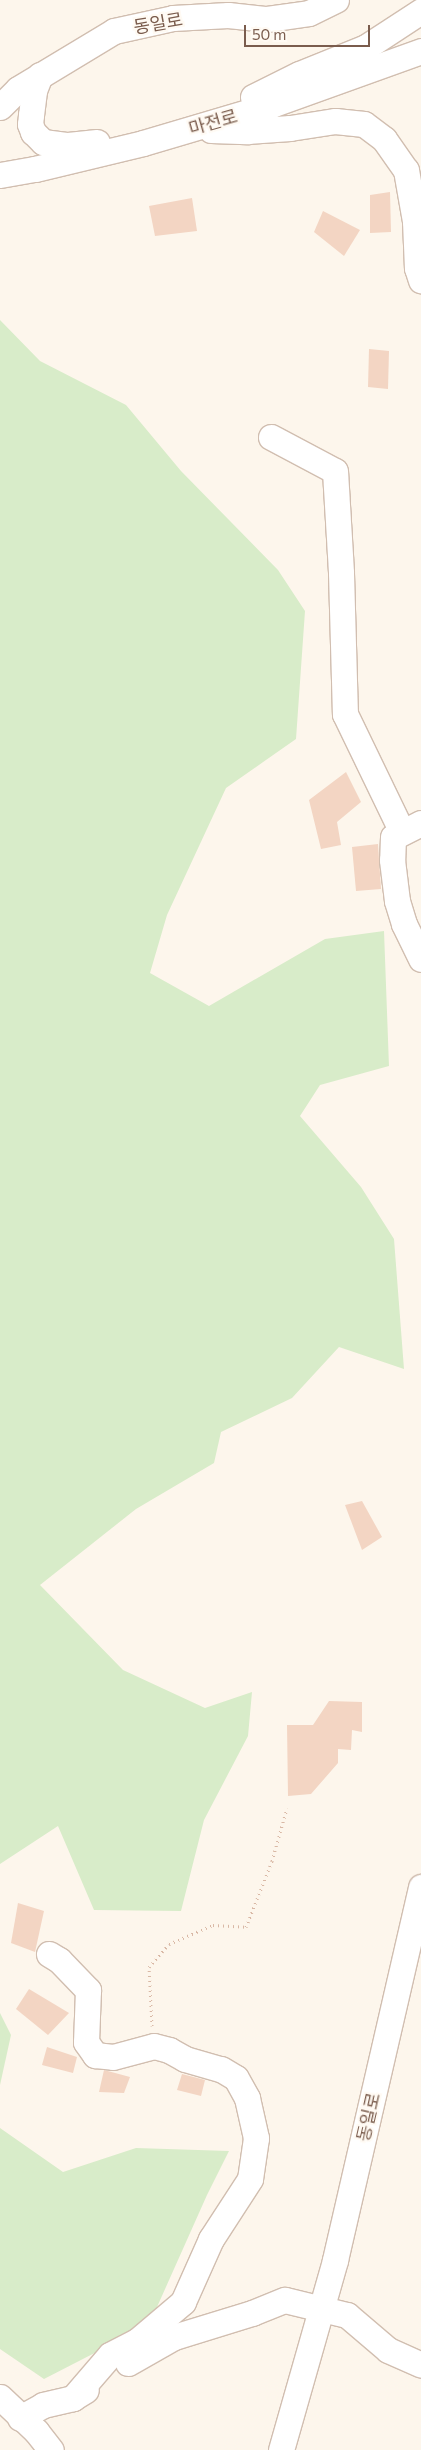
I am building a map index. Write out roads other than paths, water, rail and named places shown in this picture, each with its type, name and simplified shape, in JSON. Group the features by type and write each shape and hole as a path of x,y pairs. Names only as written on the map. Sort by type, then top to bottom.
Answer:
{"street":[{"name":"동일로","path":"4,102 18,89 114,31 173,18 228,14 268,19 310,12 336,0"},
{"path":"179,132 299,74 366,47 421,11"},
{"name":"마전로","path":"0,175 36,169 179,132 271,105 421,51"},
{"path":"40,75 34,90 30,124 43,142 68,145 179,132 290,128 335,121 364,124 384,139 406,170 415,221 416,268 421,280"},
{"path":"271,437 335,471 341,572 345,714 411,827 393,837 392,860 397,901 404,924 421,959"},
{"name":"동일로","path":"297,2396 334,2260 421,1886"},
{"path":"49,1954 59,1960 88,1990 86,2042 95,2055 113,2057 154,2046 169,2050 184,2059 221,2069 236,2078 247,2098 256,2138 250,2178 211,2239 183,2302 137,2341 110,2355 73,2398"},
{"path":"20,2418 43,2405 73,2398 132,2360 174,2337 252,2313 285,2300 321,2307 347,2315 388,2350 421,2365"},
{"path":"281,2450 297,2396"},
{"path":"294,2450 297,2396"},
{"path":"0,2397 20,2418 36,2431 51,2450"}]}
